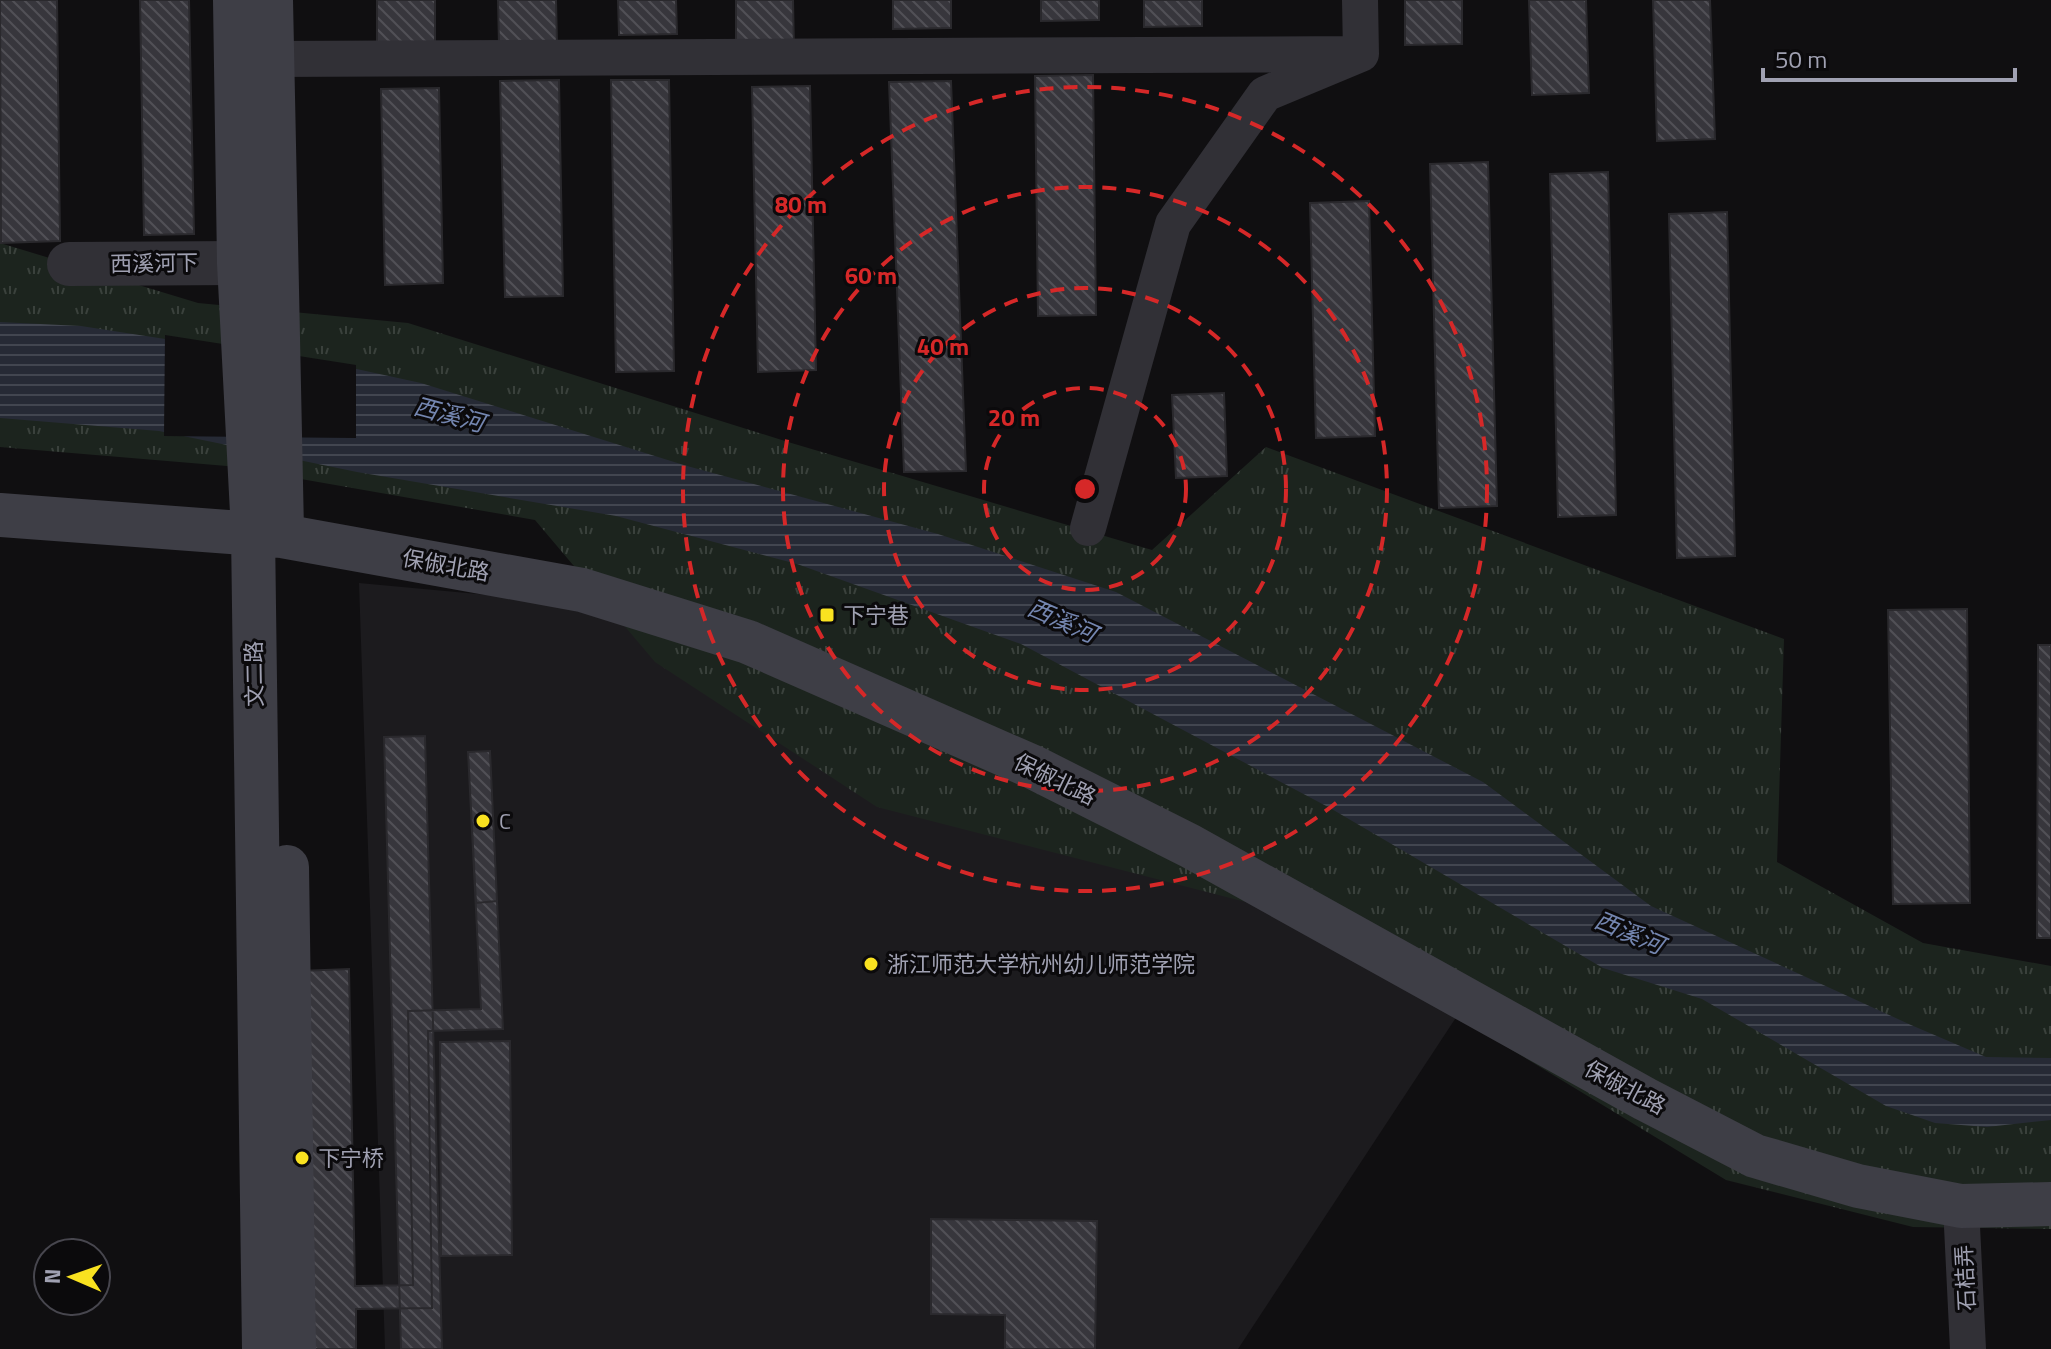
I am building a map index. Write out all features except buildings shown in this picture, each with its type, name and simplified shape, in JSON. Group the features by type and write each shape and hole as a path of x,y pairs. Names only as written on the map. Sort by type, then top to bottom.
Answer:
{"main road":[{"name":"文二路","path":"235,0 239,263 260,335"},
{"name":"文二路","path":"271,0 260,335 294,1349"},
{"name":"文二路","path":"264,1349 267,511"},
{"name":"保俶北路","path":"0,515 267,511 582,590 748,642 1033,767 1190,846 1645,1099 1755,1156 1858,1186 1961,1206 2051,1204"}],"street":[{"path":"1360,0 1361,54"},
{"path":"271,59 1361,54"},
{"path":"1088,528 1173,224 1265,94 1361,54"},
{"name":"西溪河下","path":"69,264 239,263"},
{"name":"石桔弄","path":"1961,1206 1968,1349"}],"shaded area":[{"name":"浙江师范大学杭州幼儿师范学院","path":"359,583 608,606 1285,912 1457,1016 1238,1349 385,1349"}],"green space":[{"path":"0,243 198,303 408,323 788,442 1152,550 1266,447 1784,639 1777,862 1923,943 2051,966 2051,1229 1913,1227 1726,1180 1285,912 877,807 655,662 535,520 227,466 0,447"}],"water":[{"name":"西溪河","path":"0,322 81,326 352,368 421,383 687,466 938,534 1116,592 1483,782 1651,906 1986,1057 2051,1058 2051,1120 1987,1127 1935,1123 1886,1106 1702,999 1603,968 1330,808 1021,644 797,564 616,516 357,472 159,431 0,418"}],"pier":[{"path":"165,335 356,365 356,438 164,436"}],"place":[{"name":"下宁巷","path":"827,615"},
{"name":"C","path":"483,821"},
{"name":"浙江师范大学杭州幼儿师范学院","path":"871,964"},
{"name":"下宁桥","path":"302,1158"}]}
